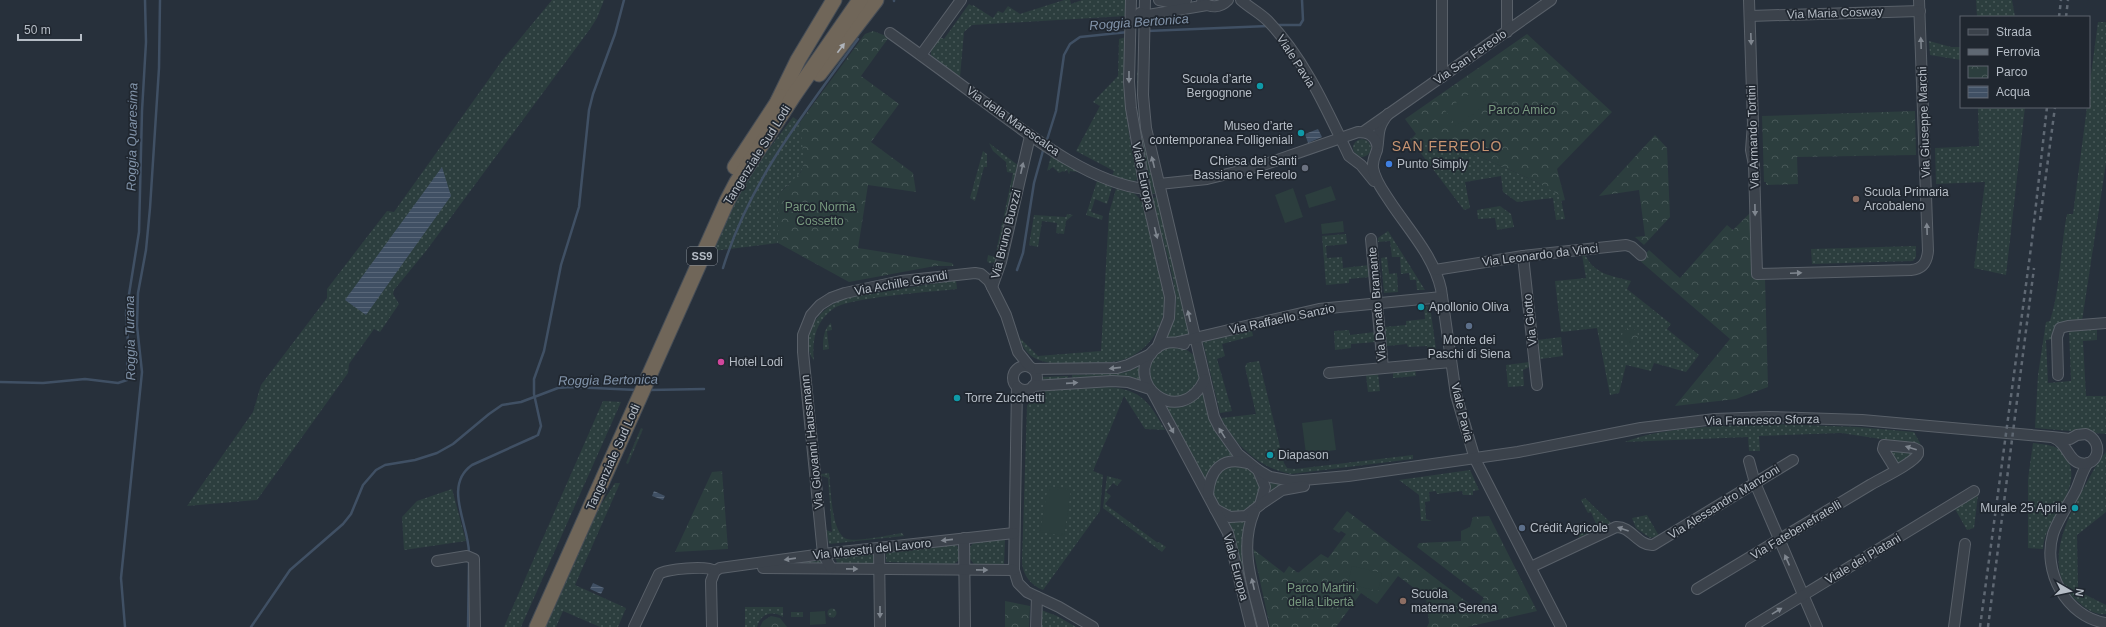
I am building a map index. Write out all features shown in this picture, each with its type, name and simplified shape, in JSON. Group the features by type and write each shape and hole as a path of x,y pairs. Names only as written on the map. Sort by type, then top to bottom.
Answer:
{"highway":[{"path":"778,101 823,7 834,0"},
{"name":"Tangenziale Sud Lodi","path":"537,627 716,203 740,160 778,101 847,0"},
{"name":"Tangenziale Sud Lodi","path":"642,379 737,182 794,95 860,0"},
{"path":"794,95 813,82 876,0"},
{"name":"Tangenziale Sud Lodi","path":"526,627 633,400"}],"street":[{"path":"922,55 961,0"},
{"name":"Viale Europa","path":"1131,0 1131,108 1145,189 1170,297 1169,318 1154,351 1147,361 1145,375 1228,534 1251,627"},
{"name":"Viale Europa","path":"1136,0 1137,10 1144,15"},
{"name":"Viale Europa","path":"1144,0 1144,95 1146,128 1198,354 1214,418 1230,445 1247,462 1258,470 1265,487 1246,536 1249,569 1263,627"},
{"path":"1160,0 1174,3 1186,0"},
{"name":"Viale Pavia","path":"1242,0 1267,20 1301,64 1349,156 1358,162 1384,193 1435,270 1442,298 1456,395 1475,459 1561,627"},
{"path":"1442,0 1442,77"},
{"path":"1507,0 1507,32"},
{"name":"Via San Fereolo","path":"1340,138 1356,134 1388,114 1551,0"},
{"name":"Via Armando Tortini","path":"1750,0 1753,124 1751,150 1754,165 1757,274"},
{"name":"Via Giuseppe Marchi","path":"1757,274 1912,270 1922,266 1927,260 1928,251 1919,0"},
{"path":"1144,15 1204,2"},
{"name":"Viale Pavia","path":"1204,2 1212,7 1226,2 1238,3 1254,10"},
{"name":"Via Maria Cosway","path":"1750,16 1920,11"},
{"name":"Via della Marescalca","path":"890,33 922,55 1030,136 1094,174 1126,186 1145,189"},
{"name":"Via San Fereolo","path":"1376,149 1380,127 1388,114"},
{"name":"Viale Pavia","path":"1331,120 1341,131 1356,134"},
{"path":"1347,152 1347,142 1356,134 1372,136 1376,149 1368,161 1358,162"},
{"name":"Via Bruno Buozzi","path":"1030,136 1001,262 992,287 1006,315 1018,352 1031,368"},
{"path":"1159,184 1207,179 1245,170 1340,138"},
{"name":"Viale Pavia","path":"1376,149 1373,169 1384,193"},
{"name":"Via Donato Bramante","path":"1371,239 1383,368"},
{"name":"Via Leonardo da Vinci","path":"1435,270 1523,256 1626,245 1632,247 1641,255"},
{"name":"Via Giotto","path":"1523,256 1537,385"},
{"name":"Via Achille Grandi","path":"811,315 826,302 845,293 901,281 975,273 985,277 992,287"},
{"name":"Via Raffaello Sanzio","path":"1178,342 1319,309 1442,298"},
{"name":"Via Giovanni Haussmann","path":"811,315 803,335 803,352 823,554 831,568"},
{"path":"2058,375 2056,336 2060,328 2106,323"},
{"name":"Via Bruno Buozzi","path":"1010,331 1014,371"},
{"path":"1093,627 1059,606 1037,597 1018,582 1014,570 1017,387 1013,380 1014,371 1021,366 1031,368 1116,368 1128,365 1164,344 1178,342 1186,344 1198,354"},
{"path":"1329,373 1451,362"},
{"path":"1016,415 1019,405 1031,387 1036,376 1031,368"},
{"path":"1017,387 1112,381 1128,382 1152,391 1167,401 1183,401 1196,393 1205,379"},
{"name":"Via Francesco Sforza","path":"1348,476 1475,459 1641,428 1715,419 1769,417 1862,420 2052,437 2073,438 2082,434 2094,439 2106,439"},
{"path":"2052,437 2064,444 2073,460 2077,463 2081,470 2081,477"},
{"path":"2068,452 2070,442 2073,438"},
{"path":"2094,439 2097,444 2097,454"},
{"path":"2106,446 2088,463 2053,534 2052,567 2059,591 2073,606 2088,616 2106,623"},
{"name":"Via Alessandro Manzoni","path":"1531,568 1612,528 1623,528 1648,545 1656,544 1792,460"},
{"path":"1208,494 1209,481 1215,470 1230,461 1247,462"},
{"path":"1749,461 1755,483 1778,540 1817,627"},
{"path":"2077,463 2088,463"},
{"path":"1258,470 1270,477 1292,481 1348,476"},
{"name":"Via Fatebenefratelli","path":"1697,589 1896,470"},
{"path":"1257,508 1270,496 1282,490 1336,482 1348,476"},
{"name":"Viale dei Platani","path":"1751,627 1974,491"},
{"name":"Viale Europa","path":"1215,509 1230,517 1246,516 1257,508"},
{"name":"Via Maestri del Lavoro","path":"634,627 656,577 662,572 706,568 715,571 823,554 1014,533"},
{"path":"964,538 965,627"},
{"path":"1954,627 1965,544"},
{"path":"880,548 880,627"},
{"path":"437,560 470,557 475,561 475,627"},
{"name":"Via Maestri del Lavoro","path":"730,568 1014,570"},
{"path":"712,627 711,580 715,571"},
{"path":"1036,627 1037,597"}],"green space":[{"path":"552,0 604,0 597,18 590,29 426,251 394,290 393,294 399,304 380,332 374,329 349,364 348,373 257,500 187,506 253,412 261,385 327,298 327,289 387,211 394,212 504,58"},
{"path":"1064,0 1070,0 1071,4 1082,0 1126,0 1126,16 972,25 964,32 960,77 931,55 931,51 940,37 944,39 969,4 993,18 998,11 1003,13 1008,6 1020,14"},
{"path":"1976,0 2012,0 2015,16 1977,16"},
{"path":"2098,22 2106,22 2106,163 2082,321 2066,322 2053,339 2046,340 2048,383 2071,381 2069,331 2097,329 2097,340 2083,341 2086,396 2106,396 2106,434 2035,428 2038,375 2046,322 2050,321 2054,308 2067,214 2073,214 2087,108 2090,108 2090,82"},
{"name":"Parco Norma Cossetto","path":"873,31 889,37 861,76 899,104 871,142 913,173 916,192 868,185 858,248 952,263 954,266 935,266 849,282 778,243 778,199 780,193 801,172 804,163 800,122 865,34"},
{"name":"Parco Amico","path":"1527,34 1612,112 1557,169 1565,200 1561,201 1559,195 1535,181 1483,158 1412,138 1416,134 1405,119"},
{"path":"1126,37 1127,119 1131,147 1139,177 1137,180 1131,182 1112,176 1114,171 1076,151 1100,106 1093,102 1118,76 1119,39"},
{"path":"1929,41 1951,47 1960,47 1960,60 1930,55"},
{"path":"1139,67 1147,154 1157,193 1152,194 1145,164 1139,118 1137,73"},
{"path":"1475,90 1486,105 1456,126 1445,110"},
{"path":"1978,108 2025,108 2006,275 1974,268 1985,182 1936,184 1935,148 1979,146"},
{"path":"1915,111 1916,155 1797,157 1798,184 1766,185 1766,182 1764,182 1762,116"},
{"path":"793,117 800,122 805,159 801,172 779,195 778,243 713,251 729,214 748,177"},
{"path":"1655,135 1667,148 1670,217 1644,245 1635,237 1645,236 1639,190 1599,196"},
{"path":"1412,138 1483,158 1535,181 1560,195 1565,219 1556,220 1553,198 1517,202 1503,192 1501,176 1465,182 1470,208 1464,210 1410,139"},
{"path":"1358,139 1366,139 1371,144 1369,155 1366,157 1358,157 1353,152 1353,144"},
{"path":"989,143 1019,166 996,262 989,263 987,261 988,255 995,257 1013,173 1007,172 1006,162 993,151"},
{"path":"983,151 987,154 987,167 984,167 975,201 970,198"},
{"path":"1051,156 1077,172 1070,171 1069,174 1067,170 1059,173 1053,167 1047,171"},
{"path":"1097,181 1112,187 1107,204 1095,199 1091,212 1103,216 1102,220 1086,215"},
{"path":"1331,186 1336,200 1309,208 1305,195"},
{"path":"1293,188 1303,217 1285,223 1275,195"},
{"path":"1116,189 1134,193 1142,201 1165,299 1162,320 1158,330 1146,346 1129,358 1119,361 1063,364 1045,362 1036,359 1029,354 1020,338 1038,356 1101,351 1109,213"},
{"path":"1158,197 1190,335 1166,340 1176,308 1176,303 1175,290 1169,263 1152,198"},
{"path":"1500,206 1511,214 1514,227 1497,230 1495,218 1478,219 1477,210"},
{"path":"1751,212 1753,278 1765,278 1768,387 1736,399 1675,406 1730,339 1639,260 1649,250 1680,278 1727,225 1733,230"},
{"path":"1067,214 1073,215 1066,221 1064,234 1056,233 1057,223 1042,221 1038,247 1029,245 1034,215 1066,217"},
{"path":"1343,221 1344,232 1322,234 1321,224"},
{"path":"1388,231 1425,290 1417,290 1416,280 1410,280 1409,273 1401,274 1400,257 1392,257 1390,241 1378,242 1378,238"},
{"path":"1346,234 1347,244 1326,246 1327,258 1342,257 1343,268 1369,265 1370,277 1349,279 1349,283 1326,285 1322,236"},
{"path":"1916,246 1916,257 1913,261 1812,264 1811,249"},
{"path":"1585,254 1588,261 1598,270 1610,276 1631,281 1627,289 1671,324 1667,329 1699,355 1686,372 1654,363 1651,371 1626,365 1619,393 1610,395 1597,328 1561,332 1555,281 1586,278 1582,255"},
{"path":"1387,257 1389,274 1397,273 1398,292 1384,293 1381,258"},
{"path":"956,280 957,289 873,298 856,301 833,309 822,320 816,332 814,339 814,361 809,351 808,341 810,332 820,315 836,302 845,298"},
{"path":"1430,306 1437,357 1429,358 1427,346 1408,347 1407,344 1387,346 1385,327 1406,325 1406,321 1425,319 1424,307"},
{"path":"831,323 832,330 827,331 829,349 823,350 823,339 826,328"},
{"path":"1630,328 1636,330 1638,336 1636,342 1630,344 1624,342 1622,336 1624,330"},
{"path":"1349,330 1350,335 1375,332 1376,342 1351,344 1351,348 1335,350 1334,331"},
{"path":"1252,331 1253,336 1222,344 1225,356 1217,359 1232,411 1220,413 1203,342"},
{"path":"1561,337 1563,356 1540,359 1538,340"},
{"path":"1175,347 1185,349 1193,354 1198,362 1200,372 1198,382 1193,390 1185,395 1175,397 1165,395 1157,390 1152,382 1150,372 1152,362 1157,354 1165,349"},
{"path":"1259,361 1284,463 1287,468 1295,469 1413,455 1413,459 1291,474 1269,467 1259,461 1233,437 1221,418 1256,414 1245,367 1247,363"},
{"path":"1529,362 1529,367 1523,370 1524,386 1508,387 1506,365"},
{"path":"1141,366 1143,382 1122,377 1072,378 1072,375 1123,373"},
{"path":"1415,370 1416,376 1393,378 1393,372"},
{"path":"1378,374 1380,391 1368,392 1366,375"},
{"path":"1068,376 1068,379 1041,379 1041,377"},
{"path":"1108,387 1119,388 1137,394 1149,405 1165,430 1145,429 1124,396 1093,471 1103,475 1100,511 1043,590 1038,588 1028,579 1022,562 1027,406 1032,398 1043,390"},
{"path":"1203,391 1213,428 1233,457 1209,473 1204,479 1165,406 1187,404"},
{"path":"603,401 621,402 521,627 504,627"},
{"path":"1332,419 1336,450 1306,454 1302,423"},
{"path":"1768,424 1858,427 1914,432 1921,445 1841,433 1759,436 1760,451 1749,451 1748,437 1625,442 1658,433 1676,430 1715,426"},
{"path":"641,428 643,429 628,464 626,463"},
{"path":"2033,443 2054,447 2063,452 2069,462 2071,473 2070,484 2066,495 2049,527 2043,549 2028,548 2028,479"},
{"path":"1889,450 1913,452 1913,454 1898,464"},
{"path":"2106,452 2106,512 2077,535 2078,591 2106,605 2106,614 2098,614 2090,611 2077,601 2064,585 2059,568 2059,550 2064,530 2072,511 2099,460"},
{"path":"1236,465 1245,467 1253,472 1258,480 1260,489 1258,498 1253,506 1245,511 1236,513 1227,511 1219,506 1214,498 1212,489 1214,480 1219,472 1227,467"},
{"path":"1470,470 1479,490 1473,491 1473,495 1463,495 1462,491 1437,494 1436,491 1429,492 1430,501 1425,502 1426,519 1432,521 1421,521 1419,495 1399,480"},
{"path":"722,471 728,549 675,552 712,472"},
{"path":"829,473 831,499 835,520 842,535 847,539 852,540 902,533 904,536 829,544 826,530 832,532 828,478 822,476 821,474"},
{"path":"1107,476 1122,480 1117,486 1113,483 1106,492 1111,496 1105,504 1158,543 1159,542 1166,547 1162,552 1103,508"},
{"path":"1268,481 1282,484 1282,485 1270,491"},
{"path":"615,483 620,483 575,585 626,608 618,627 600,627 563,611 556,627 543,627 595,508 602,503"},
{"path":"1048,486 1071,490 1064,536 1040,532"},
{"path":"452,489 466,541 404,550 402,517 417,501"},
{"path":"1978,495 1974,528 1967,530 1955,509"},
{"path":"1585,498 1611,523 1579,538 1578,533 1596,524 1591,512 1588,513 1581,500"},
{"name":"Parco Martiri della Libertà","path":"1347,511 1476,609 1484,598 1417,547 1419,543 1461,541 1461,531 1470,527 1473,517 1489,516 1537,611 1467,627 1427,627 1429,623 1426,597 1398,576 1377,604 1361,593 1336,627 1270,627 1253,549 1284,573 1289,566 1298,573 1321,554 1328,558 1346,534 1341,531 1339,533 1333,529"},
{"path":"1647,515 1659,536 1650,538 1636,528 1632,518"},
{"path":"1227,520 1245,522 1242,548 1243,562 1259,627 1256,627 1233,530"},
{"path":"1005,539 1004,564 974,564 970,559 970,547 974,542"},
{"path":"954,544 958,547 959,560 954,564 886,562 886,553 888,552"},
{"path":"874,553 876,562 873,564 838,564 835,558 836,557"},
{"path":"823,558 826,564 783,564"},
{"path":"1352,566 1382,573 1378,591 1348,584"},
{"path":"1005,601 1030,606 1029,627 1005,627"},
{"path":"745,607 783,607 783,617 775,614 767,614 761,619 757,627 745,627"},
{"path":"830,609 834,609 836,613 834,617 830,617 828,615 828,611"},
{"path":"1041,610 1057,616 1076,627 1041,627"},
{"path":"825,611 826,624 810,625 810,612"},
{"path":"791,612 803,612 803,617 791,617"},
{"path":"771,616 780,618 787,627 760,627 763,621"}],"water":[{"path":"1318,129 1322,137 1308,143 1305,134"},
{"path":"442,167 451,196 366,315 345,300"},
{"path":"654,491 665,496 663,500 652,496"},
{"path":"593,583 604,588 601,594 590,589"}],"waterway":[{"name":"Roggia Quaresima","path":"0,382 43,383 85,379 118,383 127,380 128,343 126,313 139,232 142,111 146,42 145,0"},
{"name":"Roggia Turana","path":"125,627 121,578 142,372 137,326 138,293 146,250 150,208 159,68 160,0"},
{"path":"469,555 458,495 459,484 463,474 472,465 538,435 541,426 534,394 534,379 544,351 561,265 579,207 589,110 593,94 615,34 624,0"},
{"name":"Roggia Bertonica","path":"1275,25 1300,25 1303,20 1302,0"},
{"name":"Roggia Bertonica","path":"1147,31 1268,26"},
{"name":"Roggia Bertonica","path":"1046,143 1056,111 1064,55 1070,44 1080,37 1128,32"},
{"path":"723,268 734,236 748,205 764,176 799,120 858,39"},
{"name":"Roggia Bertonica","path":"1017,270 1023,253 1034,183 1044,147"},
{"name":"Roggia Bertonica","path":"251,627 290,570 343,524 351,514 363,485 376,470 385,465 415,460 437,453 453,444 502,405 521,402 558,388 571,387 638,390"},
{"name":"Roggia Bertonica","path":"649,390 704,389"},
{"path":"468,627 469,562"}],"railway":[{"path":"2059,16 2061,0"},
{"path":"2066,16 2068,0"},
{"path":"1980,627 2032,240 2047,108"},
{"path":"2040,220 2055,108"},
{"path":"1988,627 2034,268"}],"place":[{"name":"Scuola d’arte Bergognone","path":"1260,86"},
{"name":"Museo d’arte contemporanea Folligeniali","path":"1301,133"},
{"name":"Punto Simply","path":"1389,164"},
{"name":"Chiesa dei Santi Bassiano e Fereolo","path":"1305,168"},
{"name":"Scuola Primaria Arcobaleno","path":"1856,199"},
{"name":"Apollonio Oliva","path":"1421,307"},
{"name":"Monte dei Paschi di Siena","path":"1469,326"},
{"name":"Hotel Lodi","path":"721,362"},
{"name":"Torre Zucchetti","path":"957,398"},
{"name":"Diapason","path":"1270,455"},
{"name":"Murale 25 Aprile","path":"2075,508"},
{"name":"Crédit Agricole","path":"1522,528"},
{"name":"Scuola materna Serena","path":"1403,601"}],"district":[{"name":"SAN FEREOLO","path":"1447,146"}]}
